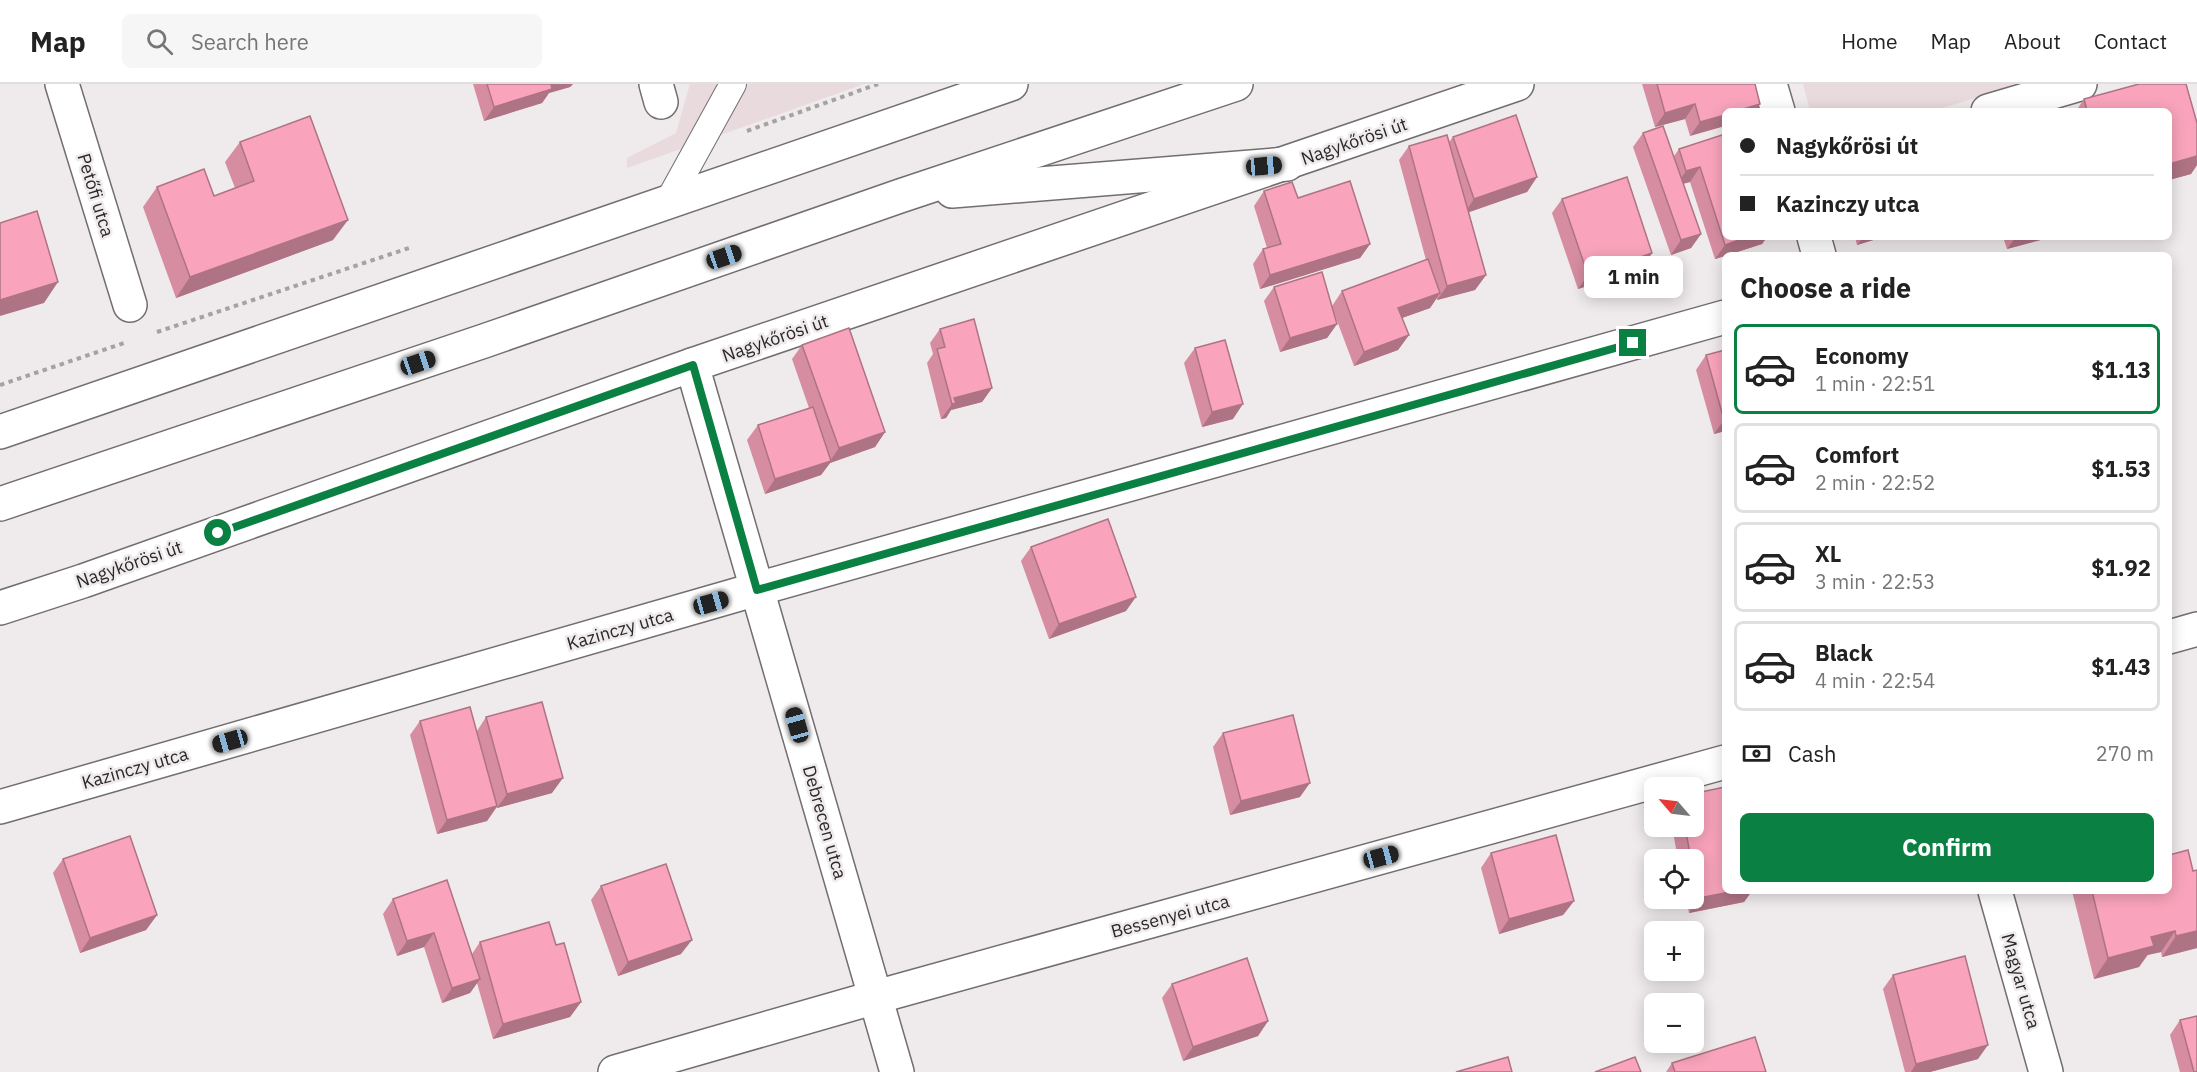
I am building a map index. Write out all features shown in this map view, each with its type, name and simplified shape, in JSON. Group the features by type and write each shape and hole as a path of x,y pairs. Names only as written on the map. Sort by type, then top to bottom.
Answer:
{"street":[{"name":"Petőfi utca","path":"62,84 130,305"},
{"path":"0,432 1011,84"},
{"path":"0,504 484,341 900,196 1236,84"},
{"name":"Nagykőrösi út","path":"0,608 83,581 693,365 1517,84"},
{"path":"1770,84 1777,108"},
{"path":"1998,108 2080,84"},
{"path":"900,196 1287,164"},
{"name":"Kazinczy utca","path":"0,807 1722,317"},
{"name":"Debrecen utca","path":"693,365 897,1072"},
{"path":"2172,636 2197,629"},
{"name":"Bessenyei utca","path":"615,1072 1722,763"},
{"name":"Magyar utca","path":"1996,894 2046,1072"}],"lane":[{"path":"669,200 733,84"}],"path":[{"path":"697,149 878,84"},
{"path":"149,335 418,245"},
{"path":"0,385 126,342"}],"shaded area":[{"path":"690,84 864,84 627,168 627,158 676,133"},
{"path":"1803,84 2022,84 1942,108 1809,108"}],"building":[{"path":"487,84 551,84 552,89 494,107"},
{"path":"1657,84 1755,84 1760,104 1747,108 1722,108 1722,116 1700,122 1695,104 1665,113"},
{"path":"2139,84 2186,84 2197,123 2197,156 2172,163 2172,108 2086,108 2084,99"},
{"path":"1516,115 1537,177 1474,199 1453,137"},
{"path":"310,116 348,220 190,277 157,187 204,169 214,196 254,181 240,142"},
{"path":"1663,126 1701,234 1681,240 1643,133"},
{"path":"1447,135 1486,275 1447,286 1409,146"},
{"path":"1722,135 1722,236 1700,167 1686,171 1679,149"},
{"path":"1627,177 1652,253 1588,275 1562,199"},
{"path":"1350,181 1370,244 1270,275 1263,249 1281,244 1264,191 1292,182 1298,198"},
{"path":"37,211 58,282 0,300 0,223"},
{"path":"1723,240 1739,240 1725,245"},
{"path":"1428,259 1440,293 1398,308 1409,335 1364,352 1342,291"},
{"path":"1322,272 1337,324 1290,338 1274,287"},
{"path":"974,319 992,388 954,398 956,403 952,404 937,349 945,347 940,329"},
{"path":"849,328 885,432 839,448 802,345"},
{"path":"1225,340 1243,404 1212,412 1195,348"},
{"path":"1722,351 1722,413 1706,355"},
{"path":"813,407 831,461 775,479 758,425"},
{"path":"1108,519 1136,597 1059,624 1031,547"},
{"path":"542,702 563,778 507,794 486,717"},
{"path":"470,707 497,806 447,820 420,721"},
{"path":"1293,715 1310,783 1241,801 1223,733"},
{"path":"1722,788 1722,894 1704,897 1704,849 1689,849 1687,837 1704,837 1704,791"},
{"path":"1556,835 1574,901 1509,919 1491,853"},
{"path":"130,836 157,915 90,938 63,859"},
{"path":"2188,850 2193,871 2197,870 2197,931 2176,936 2175,931 2151,937 2154,946 2108,958 2093,894 2172,894 2172,854"},
{"path":"666,864 692,940 628,962 601,886"},
{"path":"447,880 480,979 452,988 434,933 407,941 393,899"},
{"path":"549,922 556,945 564,943 581,1002 503,1024 480,942"},
{"path":"1965,956 1988,1045 1916,1064 1893,975"},
{"path":"1247,958 1268,1021 1193,1047 1172,984"},
{"path":"2197,1016 2197,1072 2194,1072 2180,1020"},
{"path":"1755,1037 1766,1072 1675,1072 1672,1063"},
{"path":"1508,1057 1512,1072 1456,1072"},
{"path":"1635,1057 1641,1072 1595,1072"}],"route":[{"path":"218,533 693,365 757,590 1633,343"}]}
